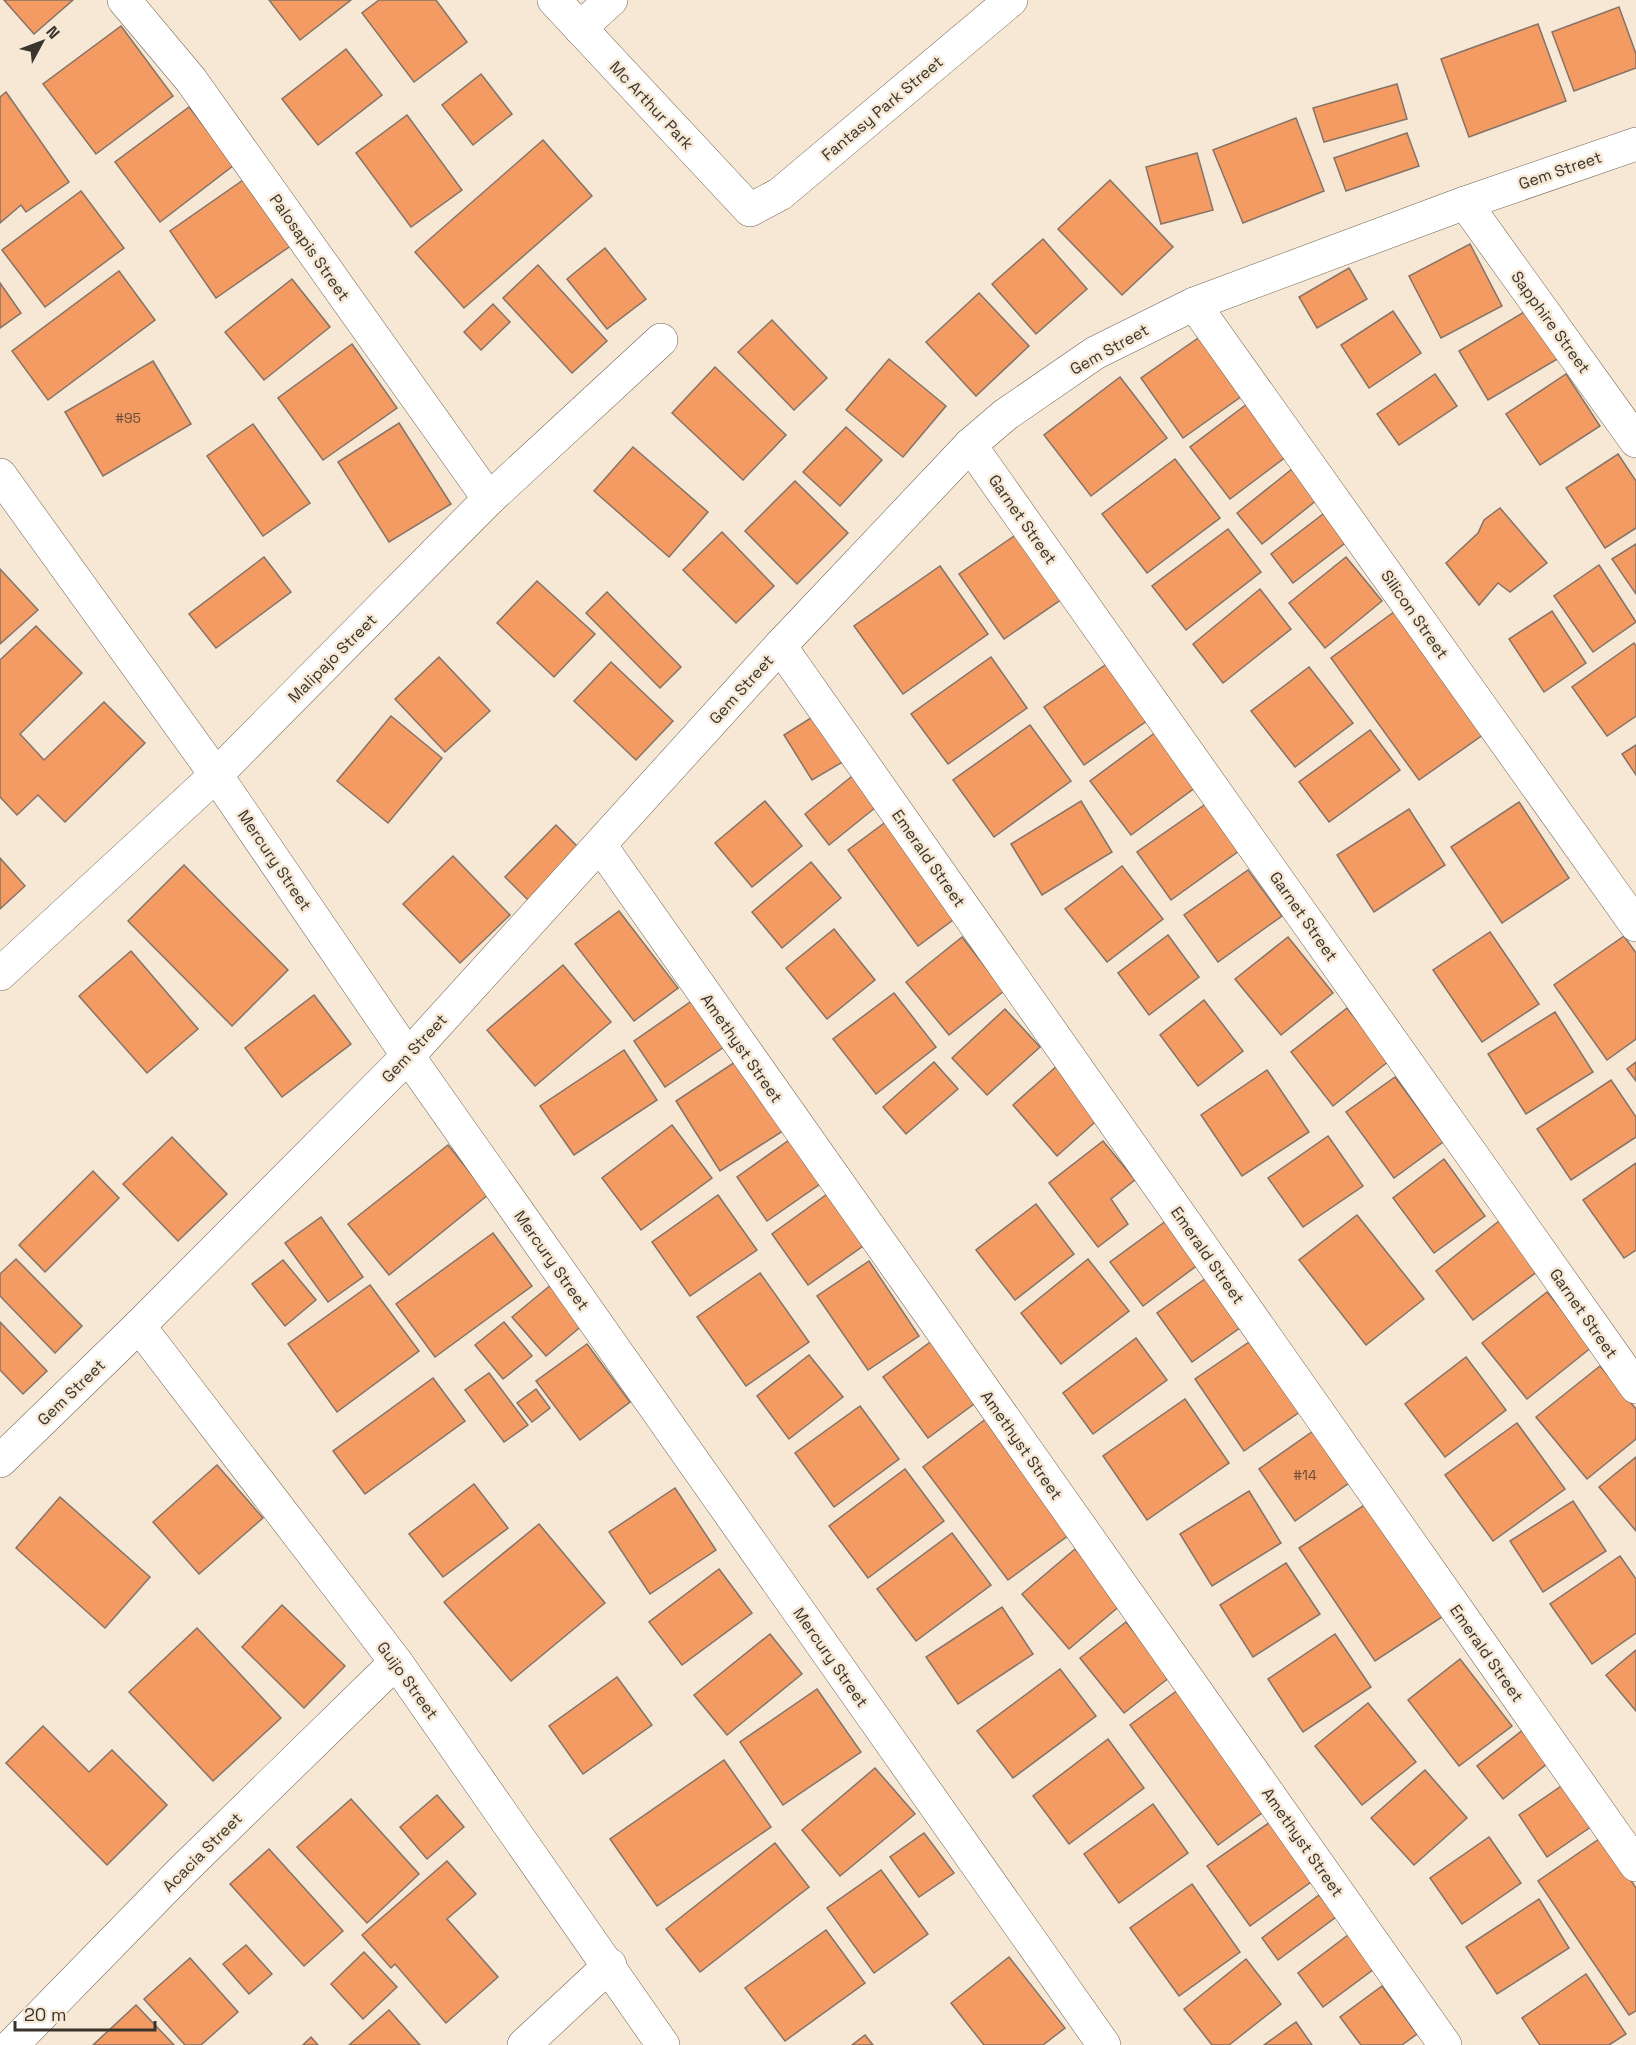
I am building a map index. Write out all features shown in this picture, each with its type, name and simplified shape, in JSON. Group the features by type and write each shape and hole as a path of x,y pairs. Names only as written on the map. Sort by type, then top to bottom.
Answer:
{"street":[{"name":"Palosapis Street","path":"124,0 191,80 489,499"},
{"name":"Mc Arthur Park","path":"554,0 750,210"},
{"path":"580,28 612,0"},
{"name":"Fantasy Park Street","path":"750,210 780,194 1011,0"},
{"name":"Gem Street","path":"0,1461 139,1326 408,1056 780,646 970,445 1005,415 1095,353 1194,304 1465,203 1636,144"},
{"name":"Sapphire Street","path":"1465,203 1636,441"},
{"name":"Silicon Street","path":"1194,304 1636,925"},
{"name":"Malipajo Street","path":"0,974 216,775 489,499 661,340"},
{"name":"Garnet Street","path":"970,445 1636,1387"},
{"name":"Mercury Street","path":"0,475 216,775 408,1056 1104,2045"},
{"name":"Emerald Street","path":"780,646 1636,1865"},
{"name":"Amethyst Street","path":"600,845 1445,2045"},
{"name":"Guijo Street","path":"139,1326 396,1662 610,1965 663,2045"},
{"name":"Acacia Street","path":"12,2045 182,1871 396,1662"},
{"path":"524,2045 610,1965"}],"building":[{"path":"4,0 73,0 34,34"},
{"path":"269,0 351,0 300,40"},
{"path":"379,0 436,0 467,42 414,82 362,13"},
{"path":"1619,7 1636,54 1636,68 1574,91 1552,32"},
{"path":"1538,24 1566,101 1469,137 1441,59"},
{"path":"121,26 173,96 96,154 43,84"},
{"path":"346,49 382,95 318,145 282,99"},
{"path":"481,74 512,114 473,145 442,105"},
{"path":"1397,84 1407,119 1324,142 1313,108"},
{"path":"6,92 69,182 26,212 21,205 0,223 0,97"},
{"path":"189,107 234,165 160,222 115,162"},
{"path":"407,115 462,190 411,227 356,153"},
{"path":"1296,118 1324,191 1243,223 1213,150"},
{"path":"1407,133 1419,166 1346,191 1334,158"},
{"path":"543,140 592,196 464,308 415,252"},
{"path":"1197,153 1213,210 1161,224 1146,167"},
{"path":"246,178 292,245 216,298 170,231"},
{"path":"1110,180 1173,247 1122,295 1058,229"},
{"path":"81,191 124,248 45,307 2,250"},
{"path":"1043,239 1087,289 1036,334 992,284"},
{"path":"1470,244 1502,306 1441,338 1409,276"},
{"path":"605,248 646,299 607,329 567,279"},
{"path":"538,265 607,341 572,373 503,298"},
{"path":"1349,268 1367,299 1317,328 1299,297"},
{"path":"119,271 155,320 48,400 12,351"},
{"path":"292,279 330,327 264,380 225,332"},
{"path":"0,283 21,313 0,328"},
{"path":"979,293 1029,346 976,396 926,342"},
{"path":"493,304 510,322 481,350 464,332"},
{"path":"1529,309 1559,358 1488,400 1459,351"},
{"path":"1393,311 1421,353 1369,388 1341,345"},
{"path":"772,320 827,378 794,410 738,352"},
{"path":"1201,336 1242,396 1183,438 1141,378"},
{"path":"352,344 397,408 323,460 278,398"},
{"path":"889,359 946,406 903,457 846,410"},
{"path":"153,361 191,424 103,476 65,412"},
{"path":"715,367 786,435 743,480 672,413"},
{"path":"1435,374 1457,406 1399,445 1377,414"},
{"path":"1566,374 1600,426 1540,465 1506,414"},
{"path":"1120,377 1167,438 1091,496 1044,435"},
{"path":"1247,404 1287,456 1230,499 1190,447"},
{"path":"399,423 451,504 389,542 338,462"},
{"path":"253,424 310,503 263,536 207,456"},
{"path":"846,427 882,460 840,506 803,472"},
{"path":"633,447 708,512 669,557 594,491"},
{"path":"1618,454 1636,481 1636,528 1605,548 1566,488"},
{"path":"1175,459 1220,518 1147,573 1102,514"},
{"path":"1292,469 1317,500 1262,544 1237,513"},
{"path":"795,481 848,533 797,584 745,531"},
{"path":"1500,508 1547,563 1510,592 1498,583 1479,605 1446,563 1478,533 1484,520"},
{"path":"1327,511 1349,540 1293,583 1271,554"},
{"path":"1228,529 1261,572 1186,630 1152,586"},
{"path":"722,532 774,586 736,623 683,570"},
{"path":"1017,534 1062,599 1004,639 959,574"},
{"path":"1636,544 1636,594 1612,559"},
{"path":"264,557 291,592 216,648 189,614"},
{"path":"1346,557 1382,601 1325,648 1289,603"},
{"path":"1599,565 1636,622 1593,652 1554,596"},
{"path":"940,566 988,634 903,694 854,626"},
{"path":"0,569 38,610 0,644"},
{"path":"537,581 595,634 554,677 497,623"},
{"path":"1260,589 1291,629 1223,683 1193,644"},
{"path":"607,592 681,667 660,688 586,613"},
{"path":"1398,609 1487,732 1419,780 1331,658"},
{"path":"1552,611 1586,663 1544,692 1509,639"},
{"path":"36,626 82,673 20,734 44,760 104,702 145,743 65,822 38,795 17,815 0,797 0,660"},
{"path":"1634,643 1636,646 1636,716 1607,736 1572,687"},
{"path":"439,657 490,711 445,752 395,699"},
{"path":"991,657 1027,708 948,764 911,714"},
{"path":"1111,661 1151,718 1084,765 1044,707"},
{"path":"611,662 673,721 636,760 574,701"},
{"path":"1309,667 1353,723 1295,767 1251,711"},
{"path":"817,714 846,760 812,780 784,735"},
{"path":"391,716 442,758 388,823 337,781"},
{"path":"1030,725 1071,781 994,837 953,780"},
{"path":"1370,730 1400,770 1329,822 1299,782"},
{"path":"1156,732 1196,787 1131,835 1090,781"},
{"path":"1636,745 1636,775 1622,754"},
{"path":"856,773 881,803 829,845 805,814"},
{"path":"765,801 802,846 752,887 715,843"},
{"path":"1081,801 1112,852 1042,895 1011,844"},
{"path":"1210,801 1243,848 1171,900 1137,852"},
{"path":"1519,802 1569,878 1502,923 1451,847"},
{"path":"1409,809 1445,865 1374,912 1337,855"},
{"path":"887,821 957,917 918,946 848,850"},
{"path":"556,825 580,849 529,901 505,877"},
{"path":"453,856 510,915 460,963 403,904"},
{"path":"0,858 25,886 0,909"},
{"path":"811,862 841,898 782,948 752,912"},
{"path":"184,865 288,970 232,1026 128,921"},
{"path":"1122,866 1163,919 1107,962 1065,909"},
{"path":"1248,870 1282,916 1218,962 1184,915"},
{"path":"619,911 678,988 634,1021 575,944"},
{"path":"834,929 875,980 827,1019 786,968"},
{"path":"1490,932 1539,1004 1482,1042 1433,970"},
{"path":"1168,935 1199,977 1149,1015 1118,973"},
{"path":"1624,936 1636,953 1636,1039 1607,1060 1554,985"},
{"path":"962,937 1004,991 949,1035 906,982"},
{"path":"1288,937 1333,993 1281,1035 1235,979"},
{"path":"131,951 198,1029 147,1073 79,996"},
{"path":"563,965 611,1022 535,1086 487,1030"},
{"path":"894,993 936,1047 876,1094 833,1039"},
{"path":"314,995 351,1044 282,1097 245,1048"},
{"path":"693,1000 724,1047 665,1087 634,1041"},
{"path":"1204,1000 1243,1051 1198,1086 1160,1035"},
{"path":"1347,1008 1389,1061 1333,1106 1291,1052"},
{"path":"1005,1009 1040,1047 987,1095 952,1058"},
{"path":"1555,1012 1593,1072 1526,1114 1488,1054"},
{"path":"624,1050 657,1100 574,1155 540,1106"},
{"path":"741,1058 786,1129 720,1171 676,1101"},
{"path":"934,1062 958,1089 906,1134 883,1107"},
{"path":"1636,1062 1636,1081 1627,1069"},
{"path":"1058,1065 1103,1115 1057,1156 1013,1105"},
{"path":"1267,1070 1309,1132 1242,1176 1201,1115"},
{"path":"1395,1077 1443,1142 1394,1178 1346,1112"},
{"path":"1611,1080 1636,1117 1636,1137 1571,1180 1537,1129"},
{"path":"672,1125 712,1178 641,1230 602,1178"},
{"path":"1328,1136 1363,1186 1303,1227 1268,1178"},
{"path":"172,1137 227,1194 178,1241 123,1184"},
{"path":"792,1138 823,1182 767,1221 737,1177"},
{"path":"1103,1141 1135,1180 1111,1199 1128,1224 1098,1247 1049,1183"},
{"path":"448,1145 488,1195 389,1275 348,1224"},
{"path":"1444,1159 1485,1216 1434,1253 1393,1198"},
{"path":"1636,1163 1636,1250 1624,1258 1583,1200"},
{"path":"93,1171 119,1198 45,1272 19,1245"},
{"path":"830,1192 866,1244 808,1285 772,1234"},
{"path":"718,1195 757,1250 690,1296 652,1242"},
{"path":"1036,1204 1074,1254 1015,1300 976,1250"},
{"path":"1357,1215 1424,1299 1366,1345 1299,1260"},
{"path":"321,1217 363,1277 328,1302 285,1243"},
{"path":"1166,1221 1199,1264 1143,1306 1110,1262"},
{"path":"1499,1221 1538,1271 1473,1320 1436,1271"},
{"path":"493,1233 532,1286 435,1357 396,1304"},
{"path":"16,1259 82,1326 55,1353 0,1296 0,1274"},
{"path":"1088,1259 1129,1311 1061,1364 1021,1313"},
{"path":"283,1260 316,1300 285,1326 252,1284"},
{"path":"869,1261 919,1336 868,1370 817,1296"},
{"path":"760,1273 809,1342 746,1386 697,1317"},
{"path":"1209,1276 1244,1325 1192,1362 1157,1313"},
{"path":"552,1284 584,1324 546,1356 512,1317"},
{"path":"370,1285 419,1351 337,1412 288,1344"},
{"path":"1547,1292 1592,1347 1527,1399 1482,1343"},
{"path":"0,1322 47,1371 23,1394 0,1370"},
{"path":"504,1322 532,1356 503,1379 475,1345"},
{"path":"1136,1338 1167,1380 1093,1434 1063,1393"},
{"path":"933,1340 978,1401 928,1438 883,1377"},
{"path":"1252,1340 1301,1411 1244,1451 1195,1379"},
{"path":"587,1344 630,1402 580,1440 536,1381"},
{"path":"809,1355 843,1397 789,1439 757,1396"},
{"path":"1466,1357 1506,1410 1445,1457 1405,1404"},
{"path":"1600,1366 1636,1409 1636,1439 1587,1479 1536,1417"},
{"path":"489,1373 528,1425 504,1442 465,1390"},
{"path":"433,1378 465,1421 365,1494 333,1451"},
{"path":"536,1389 550,1408 532,1422 517,1403"},
{"path":"1185,1399 1229,1463 1147,1520 1103,1456"},
{"path":"860,1406 899,1459 834,1507 795,1453"},
{"path":"987,1418 1073,1532 1008,1580 923,1467"},
{"path":"1517,1423 1565,1489 1493,1541 1445,1475"},
{"path":"1316,1429 1352,1481 1295,1521 1259,1469"},
{"path":"1636,1457 1636,1531 1599,1487"},
{"path":"217,1465 263,1518 199,1574 153,1522"},
{"path":"905,1469 944,1521 868,1578 829,1526"},
{"path":"474,1484 508,1528 443,1577 409,1534"},
{"path":"675,1488 716,1550 650,1594 609,1532"},
{"path":"1249,1491 1281,1543 1212,1586 1180,1534"},
{"path":"60,1497 150,1577 105,1628 16,1548"},
{"path":"1573,1501 1606,1551 1543,1592 1510,1541"},
{"path":"1369,1502 1445,1615 1375,1661 1299,1548"},
{"path":"539,1524 605,1603 511,1681 444,1602"},
{"path":"952,1533 991,1585 916,1641 877,1589"},
{"path":"1075,1549 1122,1604 1069,1649 1022,1594"},
{"path":"1620,1556 1636,1579 1636,1633 1592,1664 1550,1604"},
{"path":"1286,1563 1320,1614 1253,1657 1220,1605"},
{"path":"719,1569 752,1613 682,1665 649,1622"},
{"path":"282,1605 345,1666 304,1708 242,1647"},
{"path":"1002,1607 1033,1654 958,1704 926,1657"},
{"path":"1126,1622 1170,1677 1124,1713 1080,1658"},
{"path":"197,1628 281,1718 213,1781 129,1692"},
{"path":"770,1634 802,1674 727,1735 694,1695"},
{"path":"1335,1634 1371,1687 1303,1732 1268,1679"},
{"path":"1636,1650 1636,1711 1606,1675"},
{"path":"1460,1659 1512,1726 1459,1766 1408,1700"},
{"path":"1060,1669 1096,1716 1013,1778 977,1731"},
{"path":"617,1677 652,1725 583,1774 549,1726"},
{"path":"817,1689 861,1752 783,1805 740,1742"},
{"path":"1178,1690 1266,1810 1218,1845 1130,1725"},
{"path":"1368,1703 1416,1762 1362,1805 1315,1746"},
{"path":"43,1726 89,1772 112,1750 167,1805 107,1865 6,1763"},
{"path":"1528,1726 1553,1759 1503,1799 1477,1766"},
{"path":"1108,1739 1144,1788 1069,1844 1033,1796"},
{"path":"724,1760 771,1827 657,1906 610,1839"},
{"path":"875,1768 915,1814 840,1876 802,1830"},
{"path":"1425,1770 1467,1818 1414,1865 1371,1818"},
{"path":"1567,1782 1595,1824 1547,1857 1519,1815"},
{"path":"437,1795 464,1827 427,1859 400,1827"},
{"path":"351,1799 419,1874 367,1923 297,1847"},
{"path":"1153,1804 1188,1853 1119,1903 1084,1854"},
{"path":"1276,1818 1318,1877 1250,1926 1207,1866"},
{"path":"924,1833 954,1873 919,1897 890,1857"},
{"path":"1489,1837 1521,1883 1462,1924 1430,1878"},
{"path":"1602,1837 1636,1888 1636,2011 1629,2015 1538,1881"},
{"path":"775,1843 809,1887 700,1972 666,1929"},
{"path":"269,1849 343,1931 304,1966 230,1884"},
{"path":"447,1861 476,1894 447,1919 498,1977 446,2023 395,1964 391,1968 362,1935"},
{"path":"881,1870 928,1934 874,1973 827,1908"},
{"path":"1192,1884 1240,1952 1179,1996 1130,1928"},
{"path":"1319,1895 1336,1917 1278,1960 1262,1938"},
{"path":"1539,1899 1569,1948 1497,1994 1466,1947"},
{"path":"826,1930 865,1983 785,2041 745,1988"},
{"path":"1352,1932 1378,1966 1323,2007 1298,1973"},
{"path":"246,1945 272,1974 249,1994 223,1964"},
{"path":"364,1952 397,1987 363,2019 331,1984"},
{"path":"1009,1957 1065,2028 1043,2045 984,2045 951,2003"},
{"path":"190,1958 238,2012 201,2045 185,2045 144,1999"},
{"path":"1246,1959 1281,2004 1229,2045 1212,2045 1184,2009"},
{"path":"1586,1974 1626,2034 1609,2045 1540,2045 1522,2018"},
{"path":"1382,1986 1417,2034 1402,2045 1361,2045 1340,2017"},
{"path":"136,2005 174,2045 93,2045"},
{"path":"389,2010 420,2045 349,2045"},
{"path":"1296,2022 1312,2045 1264,2045"},
{"path":"865,2035 873,2045 852,2045"},
{"path":"311,2037 318,2045 303,2045"}]}
